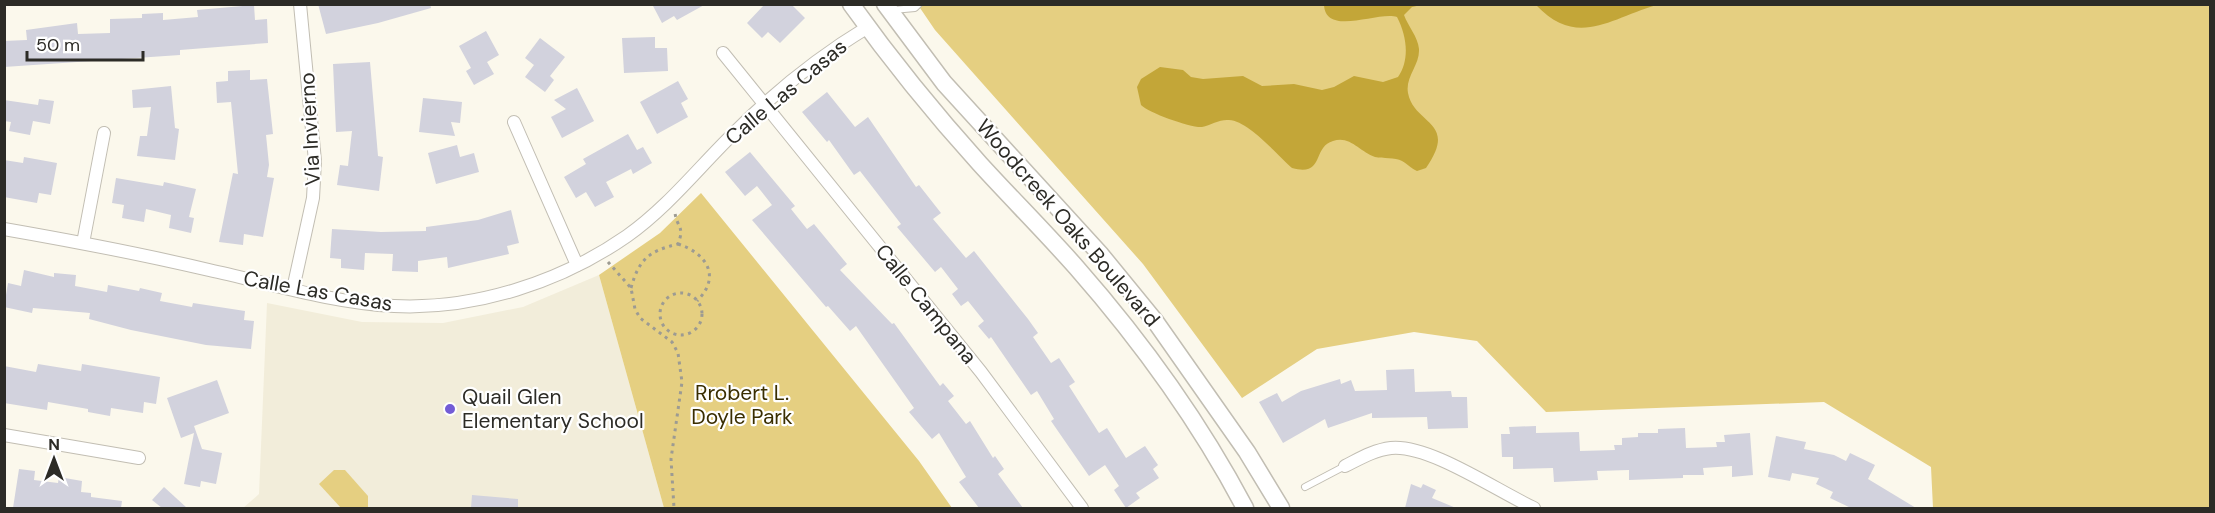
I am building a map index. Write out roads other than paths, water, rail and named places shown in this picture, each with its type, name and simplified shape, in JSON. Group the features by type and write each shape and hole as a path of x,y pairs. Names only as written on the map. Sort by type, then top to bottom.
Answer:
{"main road":[{"name":"Woodcreek Oaks Boulevard","path":"851,4 925,101 1076,267 1130,333 1182,403 1224,468 1245,508"},
{"name":"Woodcreek Oaks Boulevard","path":"889,7 944,83 1101,255 1155,321 1247,452 1281,508"},
{"path":"868,27 889,7"}],"street":[{"name":"Via Invierno","path":"293,289 313,198 315,161 300,4"},
{"name":"Calle Las Casas","path":"4,229 83,243 362,303 422,306 454,303 518,288 577,265 628,235 674,196 764,104 850,38 868,27"},
{"name":"Calle Campana","path":"723,53 988,381 1082,508"},
{"path":"513,122 577,265"},
{"path":"83,243 104,133"},
{"path":"4,435 139,458"},
{"path":"1345,466 1369,454 1392,448 1414,449 1442,459 1534,508"}],"lane":[{"path":"889,7 915,8 919,4"},
{"path":"1305,488 1345,466"}],"place":[{"name":"Quail Glen Elementary School","path":"450,409"}],"park label":[{"name":"Rrobert L. Doyle Park","path":"742,405"}]}
